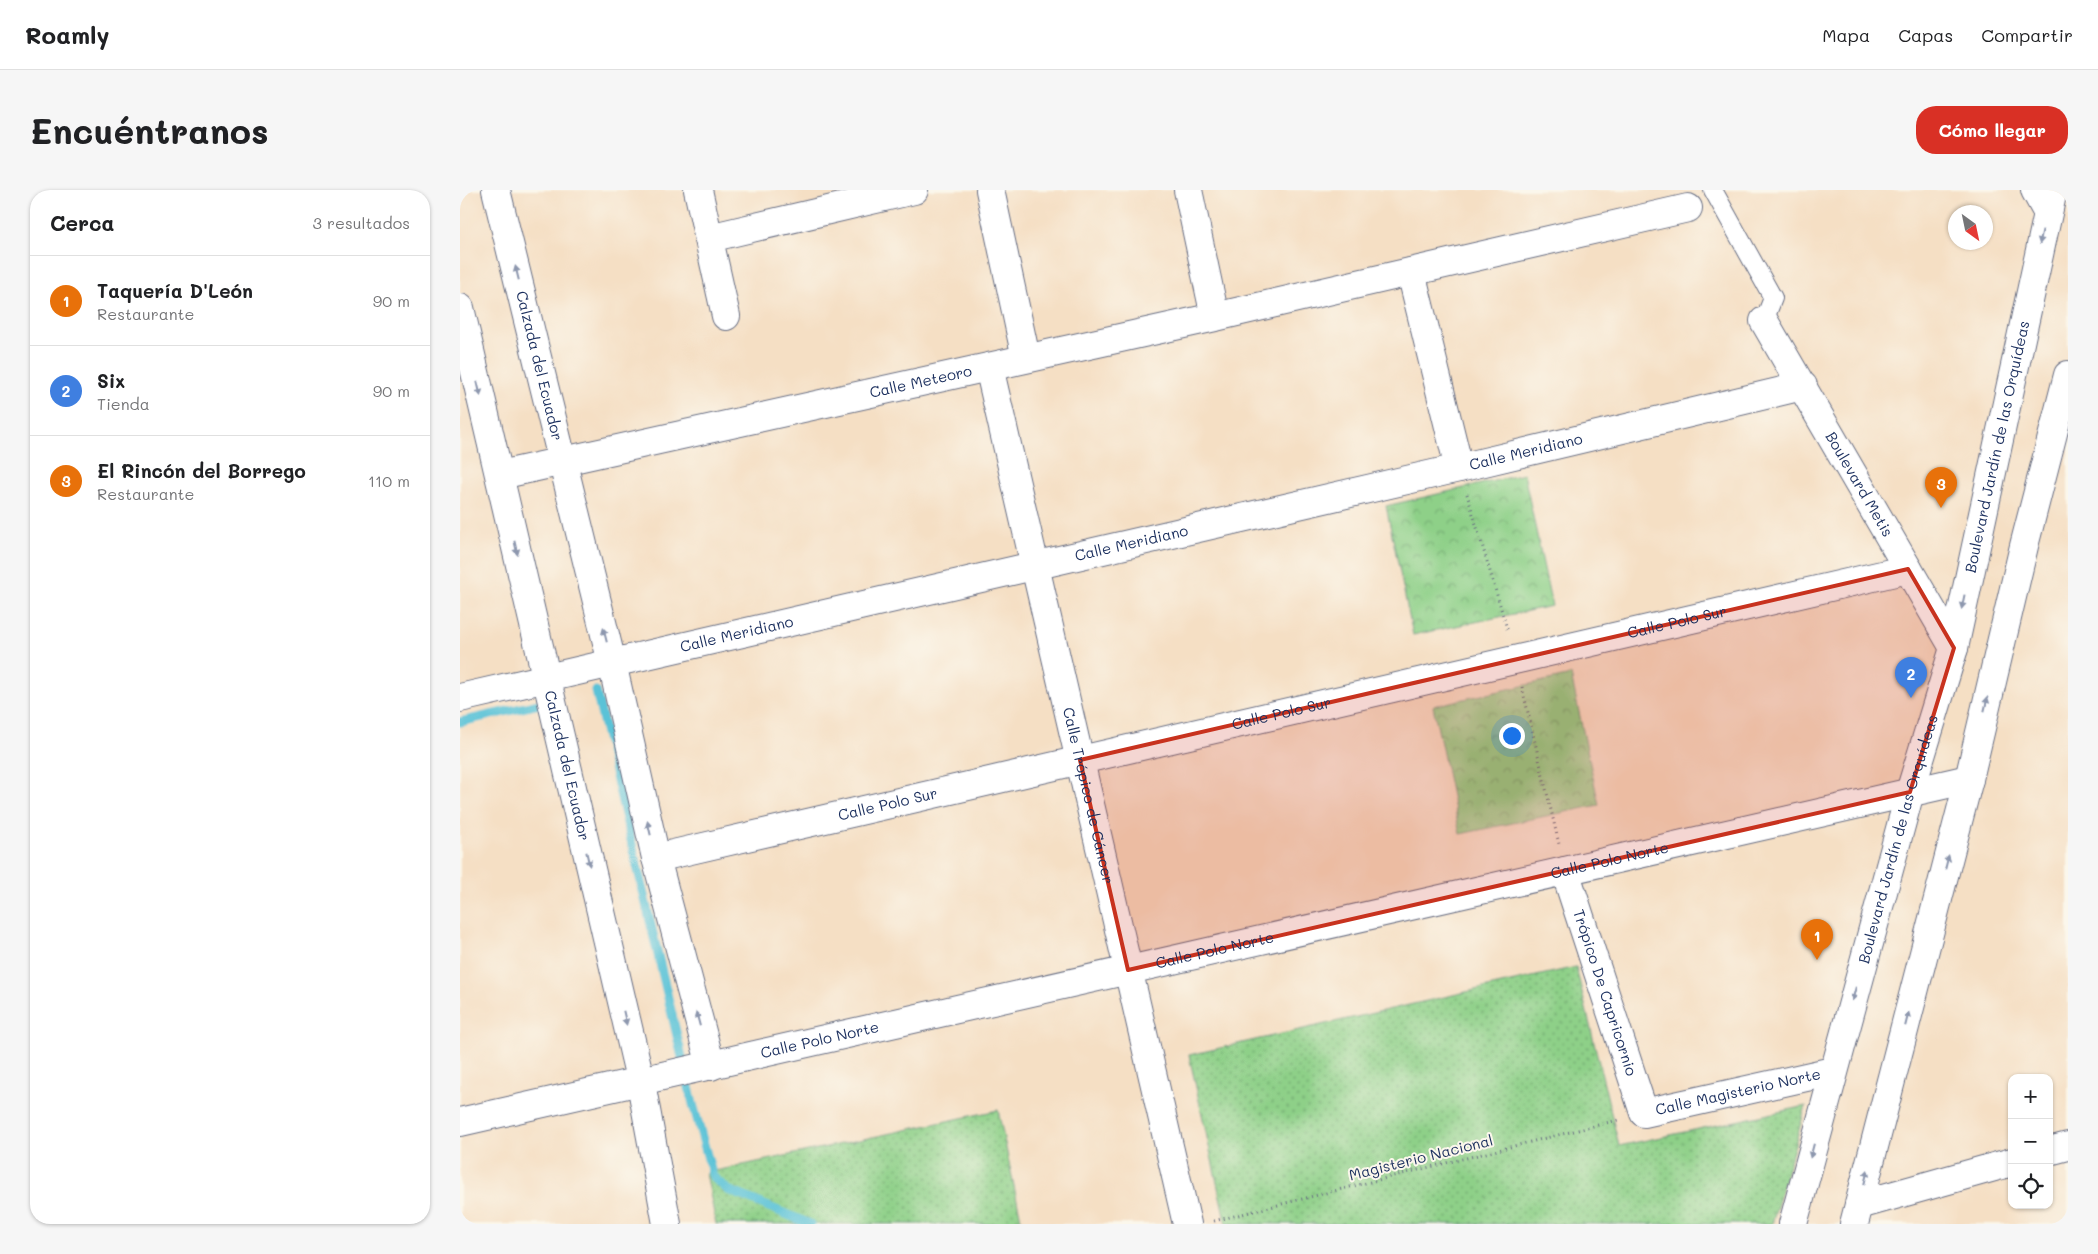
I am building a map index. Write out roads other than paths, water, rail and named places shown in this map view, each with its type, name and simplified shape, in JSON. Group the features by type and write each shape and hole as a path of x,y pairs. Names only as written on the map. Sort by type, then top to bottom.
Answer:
{"street":[{"name":"Calzada del Ecuador","path":"496,190 612,663 656,858 711,1066"},
{"path":"698,190 726,316"},
{"path":"709,238 914,190"},
{"path":"990,190 1026,358"},
{"path":"1188,190 1215,317"},
{"name":"Boulevard Jardín de las Orquídeas","path":"1793,1224 1910,792 1954,648 2045,197"},
{"name":"Calle Meteoro","path":"500,475 1215,317 1688,208"},
{"path":"1412,272 1459,468"},
{"name":"Calzada del Ecuador","path":"460,308 641,1083 667,1224"},
{"name":"Boulevard Metis","path":"1764,321 1954,648"},
{"name":"Calle Trópico de Cáncer","path":"989,367 1186,1224"},
{"path":"1856,1214 1969,779 2024,546 2068,375"},
{"name":"Calle Meridiano","path":"460,698 1459,468 1803,386"},
{"name":"Calle Polo Sur","path":"656,858 1908,569"},
{"name":"Calle Polo Norte","path":"460,1122 641,1083 1969,779"},
{"name":"Trópico De Capricornio","path":"1565,871 1644,1113"},
{"name":"Calle Magisterio Norte","path":"1644,1113 1833,1071"},
{"path":"2053,1150 2068,1146"},
{"path":"1856,1214 2008,1163"}],"lane":[{"path":"1713,190 1773,298 1764,321"}],"waterway":[{"path":"596,691 693,1104 713,1177 728,1190 810,1224"},
{"path":"460,722 539,704"}],"place":[{"name":"El Rincón del Borrego","path":"1941,508"},
{"name":"Six","path":"1911,698"},
{"name":"Taquería D'León","path":"1817,960"}]}
